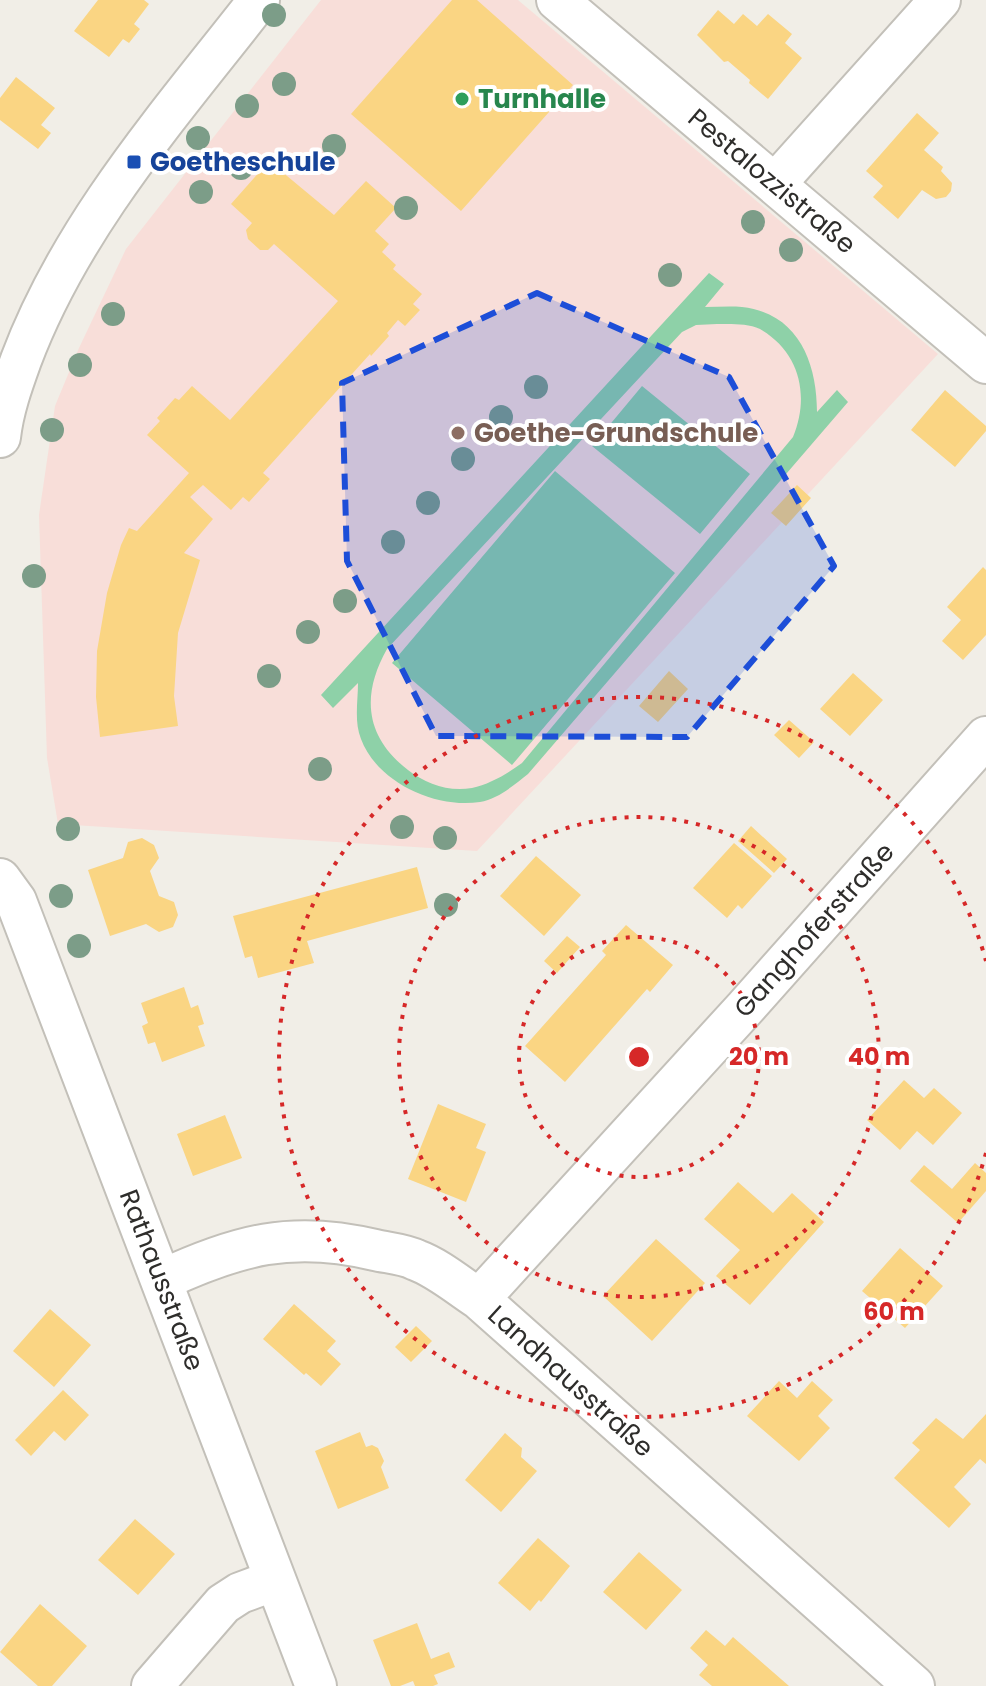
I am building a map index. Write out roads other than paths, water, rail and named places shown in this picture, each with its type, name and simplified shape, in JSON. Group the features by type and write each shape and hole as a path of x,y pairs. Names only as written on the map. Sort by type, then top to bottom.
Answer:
{"street":[{"path":"0,437 2,419 33,329 68,258 99,209 259,0"},
{"name":"Pestalozzistraße","path":"557,0 986,363"},
{"path":"775,184 940,0"},
{"name":"Ganghoferstraße","path":"479,1299 745,1008 986,737"},
{"name":"Rathausstraße","path":"0,879 16,901 316,1686"},
{"name":"Landhausstraße","path":"162,1280 214,1256 252,1245 314,1240 365,1247 417,1260 479,1299 914,1686"},
{"path":"152,1686 223,1604 240,1593 275,1580"}],"place":[{"name":"Turnhalle","path":"462,99"},
{"name":"Goetheschule","path":"134,162"},
{"name":"Goethe-Grundschule","path":"458,433"}]}
